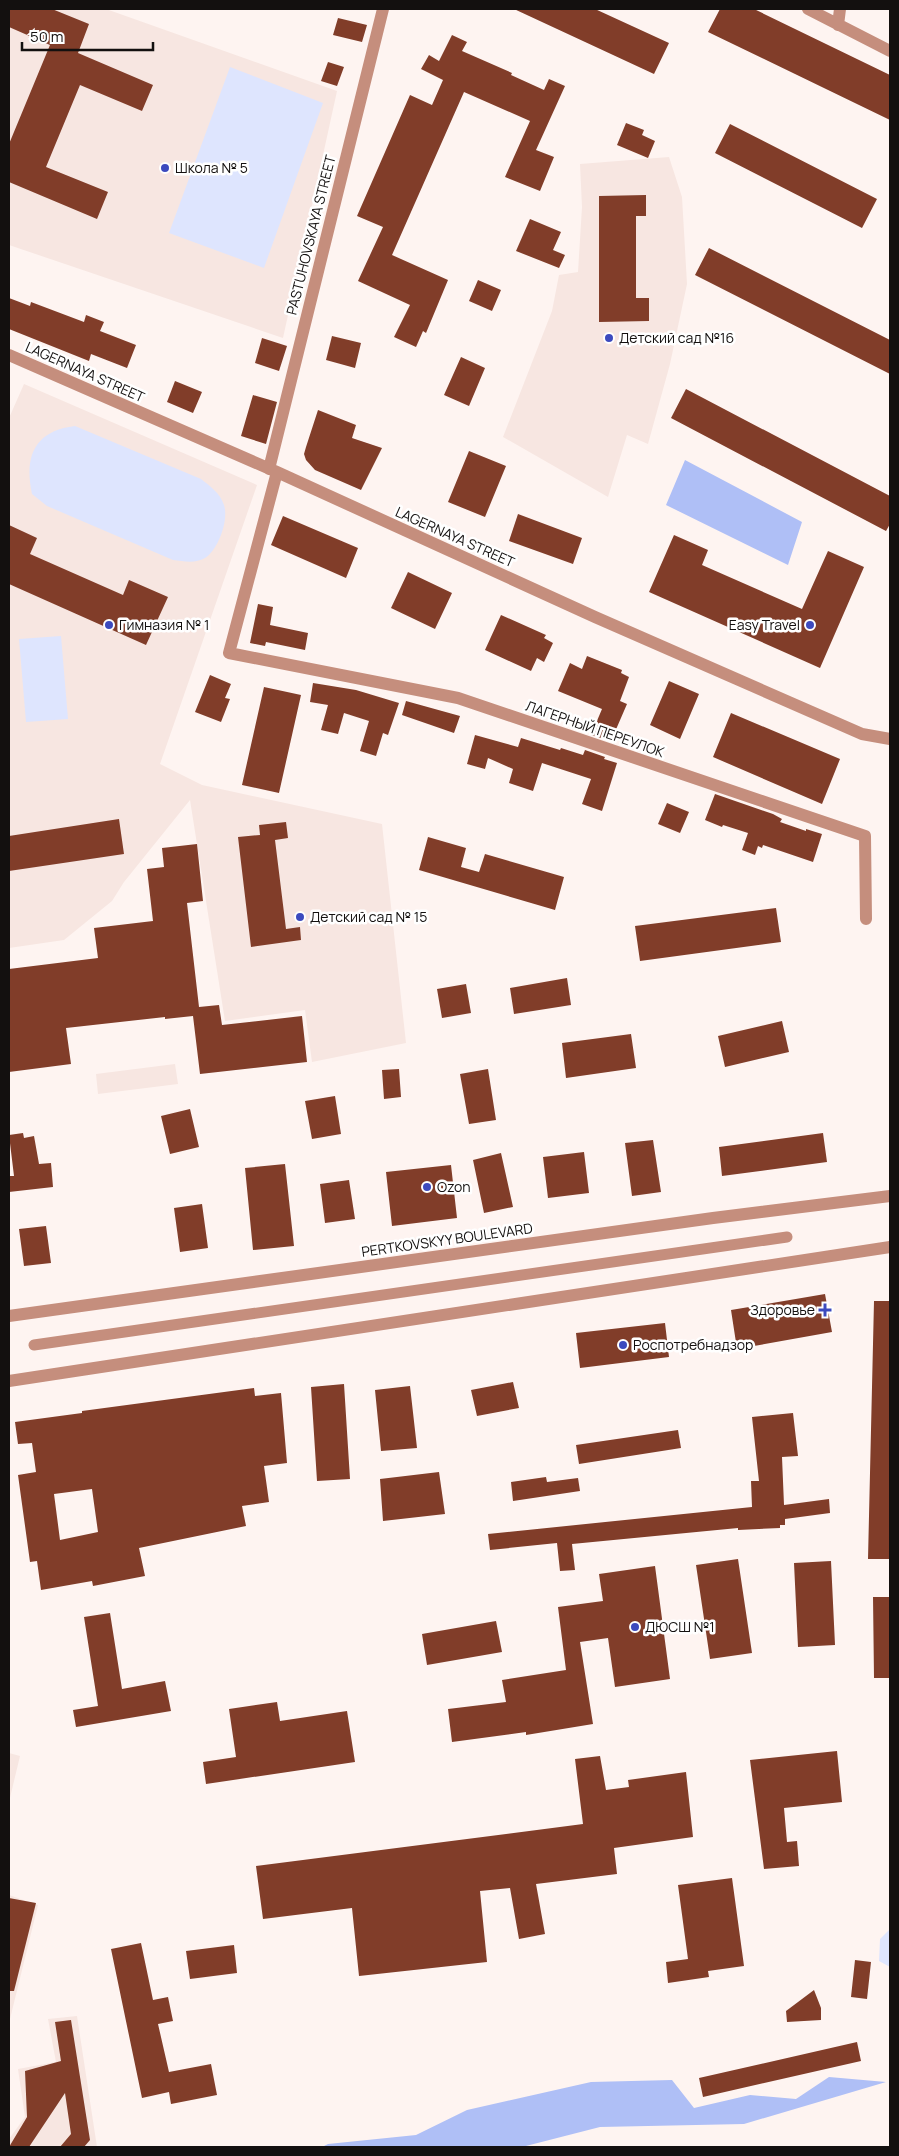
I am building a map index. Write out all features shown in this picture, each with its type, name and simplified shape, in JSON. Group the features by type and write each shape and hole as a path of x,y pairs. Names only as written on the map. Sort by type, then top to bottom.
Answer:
{"street":[{"name":"PASTUHOVSKAYA STREET","path":"229,653 383,9"},
{"path":"808,9 890,51"},
{"path":"838,24 840,9"},
{"name":"LAGERNAYA STREET","path":"9,355 862,734 890,739"},
{"name":"ЛАГЕРНЫЙ ПЕРЕУЛОК","path":"229,653 458,698 865,836 866,919"},
{"name":"PERTKOVSKYY BOULEVARD","path":"9,1316 713,1218 890,1196"},
{"path":"34,1345 787,1237"},
{"path":"9,1380 890,1247"}],"shaded area":[{"name":"Школа № 5","path":"9,9 106,9 337,91 283,338 9,245"},
{"path":"230,67 323,103 264,268 169,233"},
{"name":"Детский сад №16","path":"669,157 682,197 687,284 670,364 648,444 627,435 608,497 503,437 552,311 559,275 578,272 582,207 580,164"},
{"name":"Гимназия № 1","path":"24,384 257,485 160,764 202,785 382,824 406,1043 312,1062 305,1010 225,1021 190,800 124,882 112,901 64,940 9,948 9,418"},
{"path":"75,426 201,479 214,490 224,505 225,518 218,542 210,554 197,561 173,560 47,506 32,494 30,468 35,448 41,440 50,434"},
{"path":"685,460 802,522 788,565 666,505"},
{"path":"61,636 68,719 26,722 19,639"},
{"path":"175,1064 178,1084 98,1094 96,1074"},
{"path":"9,1753 20,1756 9,1802"},
{"path":"9,1895 38,1905 9,2023"},
{"path":"890,1929 890,1967 879,1961 880,1939"},
{"path":"77,2016 97,2147 9,2147 9,2139 25,2117 18,2069 56,2062 48,2019"},
{"path":"829,2077 886,2082 744,2124 600,2127 522,2147 322,2147 328,2144 416,2135 467,2110 591,2082 672,2080 694,2108 750,2095 796,2099"}],"building":[{"path":"9,9 52,9 89,24 78,53 153,85 142,111 80,85 46,167 108,192 97,219 9,182 9,144 50,45 9,27"},
{"path":"514,9 595,9 669,43 654,74"},
{"path":"720,9 754,9 890,75 890,120 708,32"},
{"path":"338,18 367,25 362,42 333,35"},
{"path":"452,35 467,42 462,51 512,73 511,75 544,90 549,79 565,86 536,150 554,157 540,191 505,177 530,121 464,92 392,255 448,280 426,333 423,331 416,347 394,337 410,305 358,281 383,227 357,216 410,95 432,105 443,80 421,69 429,55 439,61"},
{"path":"328,62 344,67 337,86 321,81"},
{"path":"626,123 644,130 642,135 655,141 648,158 617,145"},
{"path":"730,124 877,199 862,228 715,153"},
{"path":"646,195 646,216 636,216 636,298 649,298 649,321 599,322 599,196"},
{"path":"530,219 561,232 553,250 565,255 559,268 516,251"},
{"path":"709,248 890,340 890,374 695,275"},
{"path":"478,280 501,290 492,311 469,301"},
{"path":"9,298 30,306 31,302 84,322 86,315 104,322 100,331 136,345 127,368 91,354 89,361 9,329"},
{"path":"332,336 361,343 355,368 326,360"},
{"path":"262,338 287,346 279,371 255,363"},
{"path":"461,357 485,368 469,406 444,395"},
{"path":"175,381 202,392 193,413 167,402"},
{"path":"686,389 890,496 890,524 886,531 671,418"},
{"path":"253,395 277,402 266,444 241,436"},
{"path":"318,410 356,425 352,438 382,448 361,490 315,470 306,460 304,454"},
{"path":"469,451 506,466 485,517 448,502"},
{"path":"518,514 582,538 573,564 509,541"},
{"path":"283,516 358,548 346,578 271,545"},
{"path":"9,525 37,538 30,554 123,595 129,580 168,597 146,645 9,584"},
{"path":"674,535 708,550 702,565 802,609 828,551 864,567 820,668 649,592"},
{"path":"408,572 452,593 435,629 391,608"},
{"path":"258,604 273,607 270,625 308,633 305,650 266,642 265,646 250,643"},
{"path":"501,615 546,635 544,638 553,643 544,662 537,658 531,671 485,650"},
{"path":"587,656 622,670 621,673 629,677 620,701 627,704 611,741 591,735 602,709 558,691 570,663 582,669"},
{"path":"210,675 231,684 225,698 230,699 221,722 195,712"},
{"path":"669,681 699,694 680,739 650,725"},
{"path":"313,683 356,690 399,703 388,735 383,733 376,756 360,751 369,721 344,713 338,734 321,730 328,705 310,702"},
{"path":"264,687 301,695 279,793 242,785"},
{"path":"406,701 460,716 454,733 402,715"},
{"path":"731,713 840,759 822,804 713,757"},
{"path":"475,735 518,747 521,738 583,755 585,750 617,763 602,811 582,804 591,779 542,763 533,791 509,783 513,769 488,758 485,769 467,764"},
{"path":"715,794 773,814 782,819 780,822 806,831 806,829 822,834 813,862 763,845 762,848 758,846 755,855 742,850 748,833 723,825 722,827 705,820"},
{"path":"667,803 689,812 680,833 658,824"},
{"path":"119,819 124,854 9,871 9,836"},
{"path":"286,822 288,838 275,840 286,929 300,927 301,940 251,947 238,837 260,835 259,825"},
{"path":"428,837 466,848 461,867 479,872 485,854 564,877 555,910 419,870"},
{"path":"197,844 203,901 187,903 199,1007 219,1005 222,1025 302,1016 307,1062 200,1074 193,1016 165,1019 165,1017 66,1028 71,1064 9,1072 9,969 98,958 94,928 153,921 147,869 164,867 162,848"},
{"path":"776,908 781,942 640,961 635,926"},
{"path":"567,978 571,1005 514,1014 510,988"},
{"path":"466,984 471,1013 442,1018 437,989"},
{"path":"782,1021 789,1052 725,1067 718,1036"},
{"path":"631,1034 636,1068 566,1078 562,1043"},
{"path":"399,1069 401,1097 384,1099 382,1070"},
{"path":"488,1069 496,1120 469,1124 460,1074"},
{"path":"335,1096 341,1134 312,1139 305,1101"},
{"path":"190,1109 199,1147 170,1154 161,1116"},
{"path":"23,1133 24,1138 34,1136 39,1164 51,1163 53,1187 9,1192 9,1176 14,1176 9,1135"},
{"path":"823,1133 827,1162 722,1176 719,1147"},
{"path":"653,1140 661,1192 632,1196 625,1143"},
{"path":"584,1152 589,1193 548,1198 543,1157"},
{"path":"501,1153 513,1207 484,1213 473,1160"},
{"path":"285,1164 294,1246 253,1250 245,1168"},
{"path":"451,1165 457,1218 392,1226 386,1172"},
{"path":"349,1180 355,1219 325,1223 320,1184"},
{"path":"202,1204 208,1248 180,1252 174,1208"},
{"path":"46,1226 51,1263 24,1266 19,1229"},
{"path":"825,1294 832,1332 737,1349 731,1310"},
{"path":"874,1301 890,1301 890,1559 868,1559"},
{"name":"Роспотребнадзор","path":"665,1323 669,1357 580,1368 576,1333"},
{"path":"513,1382 519,1408 477,1416 471,1390"},
{"path":"344,1384 350,1479 317,1481 311,1387"},
{"path":"410,1386 417,1448 381,1451 375,1390"},
{"path":"254,1388 255,1396 281,1393 287,1463 264,1466 269,1502 242,1506 246,1526 139,1548 145,1576 93,1586 92,1581 41,1590 37,1561 30,1562 18,1475 36,1472 32,1443 18,1444 15,1422 82,1413 82,1411","holes":["92,1489 98,1532 60,1540 54,1494"]},
{"path":"793,1413 798,1456 782,1457 784,1505 829,1499 830,1513 785,1519 785,1525 780,1525 780,1528 738,1530 738,1528 572,1544 575,1570 560,1571 557,1543 490,1550 488,1534 752,1507 751,1481 759,1481 752,1417"},
{"path":"678,1430 681,1448 579,1464 576,1445"},
{"path":"439,1472 445,1514 383,1521 380,1479"},
{"path":"546,1477 547,1482 578,1478 580,1491 513,1501 511,1482"},
{"path":"738,1559 752,1653 710,1659 696,1565"},
{"path":"831,1561 835,1645 798,1647 794,1563"},
{"path":"655,1566 670,1679 615,1687 608,1638 580,1642 593,1724 526,1735 526,1732 452,1742 448,1709 506,1702 502,1680 566,1670 558,1607 603,1601 599,1574"},
{"path":"873,1597 890,1597 890,1678 874,1678"},
{"path":"110,1613 122,1689 165,1681 171,1711 76,1727 73,1710 98,1706 84,1617"},
{"path":"496,1621 502,1652 427,1665 422,1634"},
{"path":"277,1702 280,1721 347,1711 355,1762 206,1784 203,1762 236,1757 229,1709"},
{"path":"837,1751 842,1802 784,1808 787,1842 797,1841 799,1866 764,1869 750,1760"},
{"path":"600,1756 606,1790 629,1787 628,1780 686,1772 693,1837 614,1848 617,1874 536,1884 545,1934 519,1939 510,1888 480,1891 487,1962 359,1976 352,1908 263,1919 256,1866 583,1824 575,1759"},
{"path":"732,1878 744,1966 708,1971 709,1977 668,1983 666,1962 688,1959 678,1885"},
{"path":"9,1898 36,1903 14,1991 9,1991"},
{"path":"141,1943 153,2000 168,1997 173,2021 158,2024 169,2072 211,2064 217,2095 171,2104 169,2092 142,2098 111,1949"},
{"path":"234,1945 237,1973 190,1979 186,1951"},
{"path":"855,1960 871,1962 867,1999 851,1997"},
{"path":"814,1990 821,2008 821,2020 787,2022 786,2011"},
{"path":"71,2020 90,2140 84,2147 60,2147 71,2134 65,2093 29,2147 9,2147 27,2117 25,2071 61,2061 55,2022"},
{"path":"857,2042 861,2061 703,2097 699,2078"}],"place":[{"name":"Школа № 5","path":"165,168"},
{"name":"Детский сад №16","path":"609,338"},
{"name":"Гимназия № 1","path":"109,625"},
{"name":"Easy Travel","path":"810,625"},
{"name":"Детский сад № 15","path":"300,917"},
{"name":"Ozon","path":"427,1187"},
{"name":"Здоровье","path":"825,1310"},
{"name":"Роспотребнадзор","path":"623,1345"},
{"name":"ДЮСШ №1","path":"635,1627"}]}
